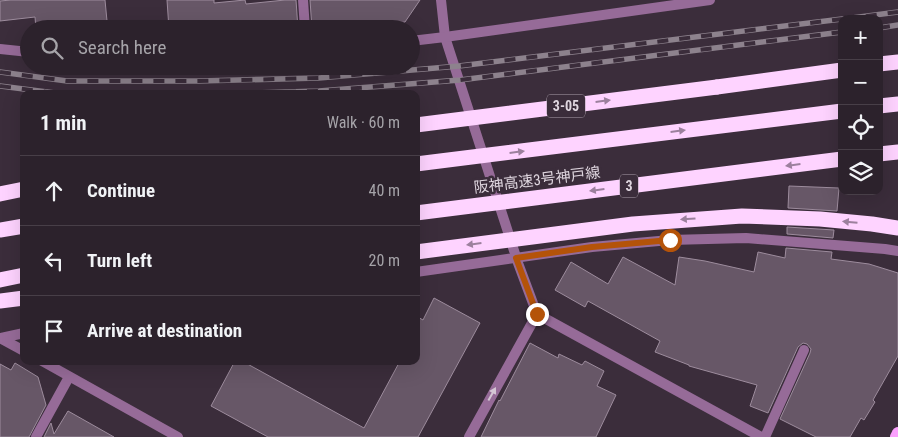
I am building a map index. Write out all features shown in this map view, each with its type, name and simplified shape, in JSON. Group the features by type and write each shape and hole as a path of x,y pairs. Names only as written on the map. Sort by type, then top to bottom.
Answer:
{"highway":[{"path":"883,64 898,62"},
{"name":"3-05","path":"420,124 838,71"},
{"path":"883,106 898,104"},
{"name":"阪神高速3号神戸線","path":"420,164 838,111"},
{"path":"883,154 898,152"},
{"name":"阪神高速3号神戸線","path":"420,213 838,160"},
{"path":"0,194 20,190"},
{"path":"420,251 633,224 742,216 820,219 898,228"},
{"path":"0,230 20,227"},
{"path":"0,280 20,276"},
{"path":"0,301 20,298"}],"main road":[{"path":"896,437 898,432"}],"street":[{"path":"303,0 304,20"},
{"path":"441,0 445,37 516,258 537,314 761,437"},
{"path":"420,40 710,0"},
{"path":"0,49 20,51"},
{"path":"420,271 592,247 670,240 746,238 898,251"},
{"path":"469,437 537,314"},
{"path":"0,338 20,334"},
{"path":"0,338 20,349"},
{"path":"765,437 804,350"},
{"path":"49,365 178,437"},
{"path":"36,437 69,377"}],"building":[{"path":"105,0 107,20 35,20 35,17 0,21 0,1"},
{"path":"167,0 214,0 214,3 245,0 246,4 296,0 297,20 168,20"},
{"path":"310,0 420,0 406,20 311,20"},
{"path":"789,186 838,188 837,211 788,208"},
{"path":"787,227 834,230 833,238 787,234"},
{"path":"786,248 832,252 831,259 869,264 898,273 898,356 873,400 875,402 864,420 861,418 850,437 816,437 780,419 810,353 811,349 807,344 803,343 798,347 768,413 750,406 757,385 689,366 655,352 660,341 588,301 585,307 555,290 571,262 608,284 623,257 675,285 679,257 754,272 758,252 785,258"},
{"path":"434,298 480,323 418,437 268,437 211,406 233,365 249,365 364,428 398,365 420,365 420,318 423,320"},
{"path":"530,343 558,358 559,354 582,365 585,361 604,371 597,386 616,395 596,437 481,437"},
{"path":"15,363 38,377 46,405 29,437 0,437 0,364 11,370"},
{"path":"68,411 114,437 44,437 51,423 54,434"}],"railway":[{"path":"875,15 898,12"},
{"path":"420,69 838,19"},
{"path":"883,27 898,25"},
{"path":"332,90 460,80 838,33"},
{"path":"0,72 20,75"},
{"path":"22,75 67,81 199,81 319,78 354,75"},
{"path":"0,86 32,90"}],"route":[{"path":"537,314 516,258 592,247 670,240"}]}
